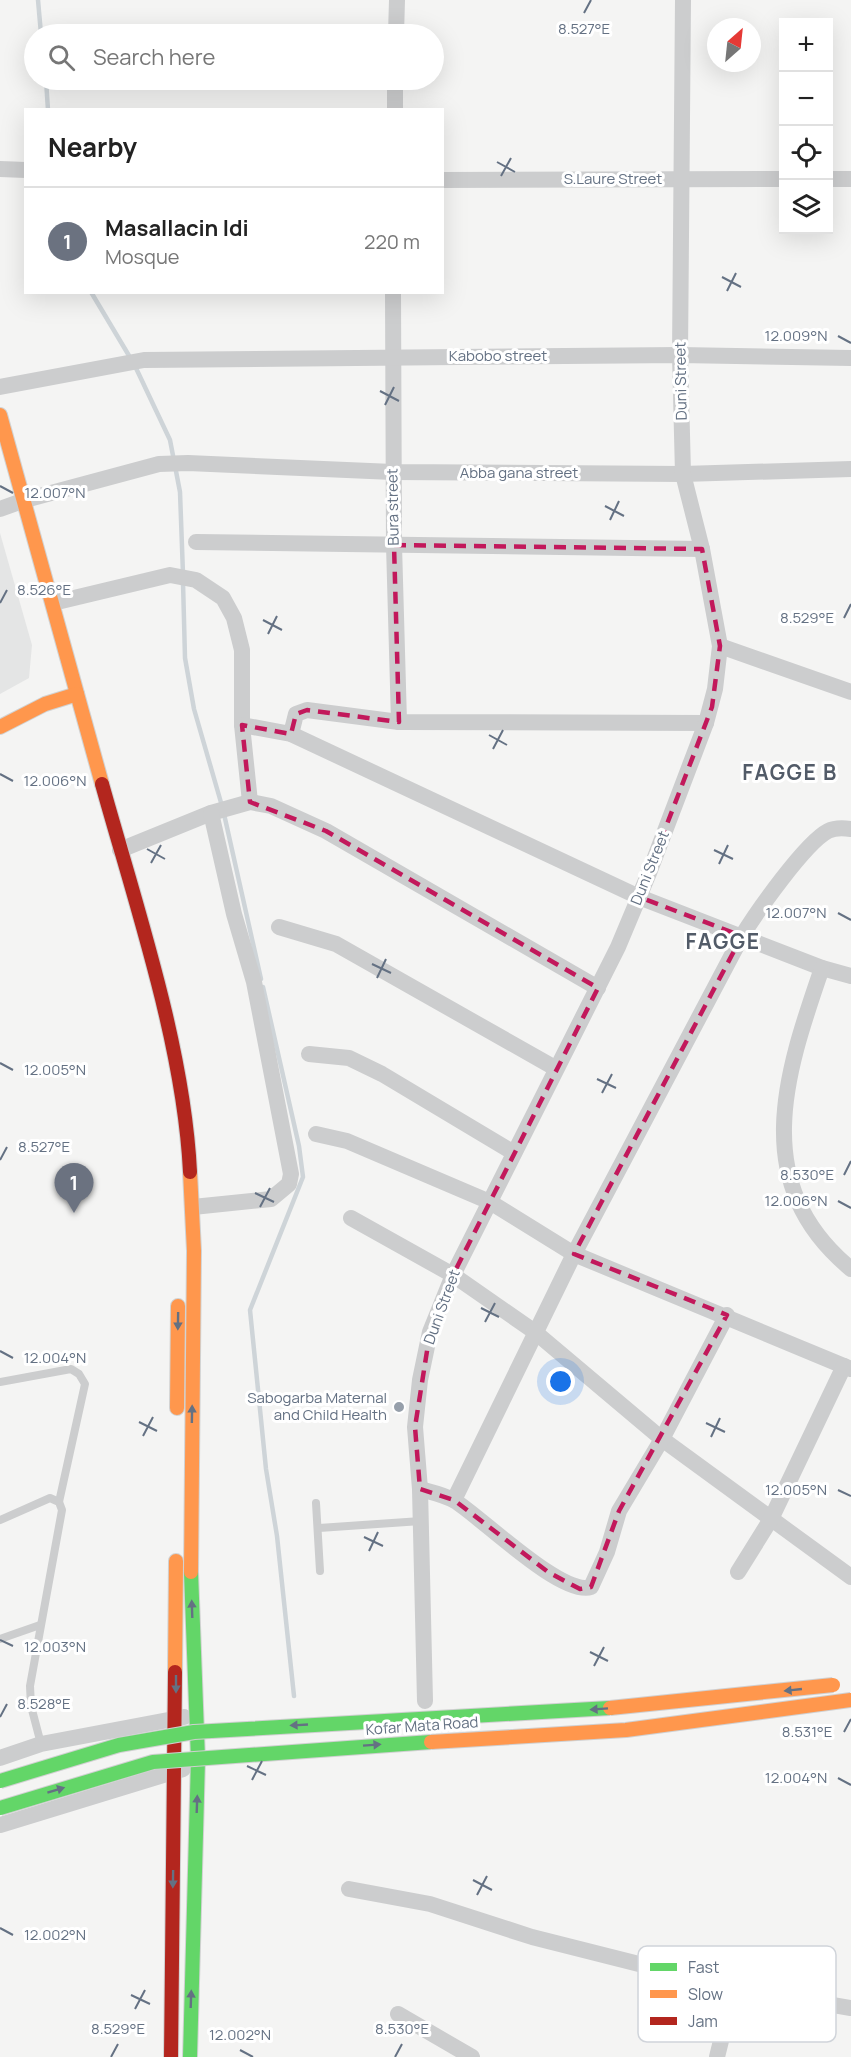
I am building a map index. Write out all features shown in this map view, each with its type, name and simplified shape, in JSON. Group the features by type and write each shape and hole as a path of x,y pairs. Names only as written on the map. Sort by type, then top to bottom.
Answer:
{"main road":[{"path":"0,415 12,504 53,603 71,696 158,1039 178,1177 179,1245"},
{"path":"0,466 120,850 174,1059 189,1151 193,1206 191,1576 198,1767 190,2057"},
{"path":"0,727 45,704 71,696"},
{"path":"177,1427 178,1290"},
{"path":"171,2057 176,1542"},
{"name":"Kofar Mata Road","path":"0,1780 119,1745 194,1732 596,1709 851,1683"},
{"name":"Kofar Mata Road","path":"0,1808 153,1762 251,1753 626,1730 851,1700"}],"street":[{"path":"396,24 397,0"},
{"name":"Duni Street","path":"425,1701 420,1489 415,1427 420,1380 430,1332 453,1275 555,1068 598,988 639,897 712,707 720,646 702,549 683,474 680,355 683,0"},
{"path":"395,90 395,108"},
{"path":"0,169 24,170"},
{"name":"S.Laure Street","path":"444,180 779,179"},
{"path":"833,179 851,179"},
{"name":"Bura street","path":"393,294 393,545 399,722"},
{"name":"Kabobo street","path":"0,387 144,360 680,355 851,358"},
{"name":"Abba gana street","path":"12,504 159,464 188,463 393,472 683,474 851,469"},
{"path":"195,542 702,549"},
{"path":"53,603 170,575 196,580 223,598 234,618 242,650 242,725 250,802"},
{"path":"720,646 851,692"},
{"path":"291,734 296,714 307,710 399,722 706,723"},
{"path":"242,725 291,734 639,897 822,968 851,976"},
{"path":"120,850 211,813 250,802 271,807 326,831 598,988"},
{"path":"193,1206 270,1199 289,1184 291,1174 254,982 234,914 211,813"},
{"path":"454,1500 574,1254 742,936 760,907 816,841 829,831 851,829"},
{"path":"279,927 336,944 555,1068"},
{"path":"822,968 803,1023 785,1092 784,1141 790,1183 808,1221 851,1269"},
{"path":"309,1054 349,1058 382,1074 514,1153"},
{"path":"316,1134 347,1141 490,1202 574,1254 727,1315 847,1368 771,1519 738,1572"},
{"path":"351,1218 453,1275 535,1332 663,1439 851,1577"},
{"path":"420,1489 454,1500 502,1540 548,1572 580,1589 587,1589 594,1582 603,1562 619,1511 663,1439 727,1315"},
{"path":"0,1825 175,1770 621,1739 851,1712"},
{"path":"0,1758 41,1744 176,1717 197,1717"},
{"path":"349,1889 429,1904 532,1936 638,1963"},
{"path":"836,2005 851,2008"},
{"path":"398,2014 472,2057"},
{"path":"717,2057 721,2042"}],"lane":[{"path":"0,1382 71,1369 83,1378 85,1384 59,1502 63,1516 40,1625 29,1696 41,1744"},
{"path":"0,1520 50,1498 59,1502"},
{"path":"316,1503 320,1571"},
{"path":"319,1528 420,1521"},
{"path":"0,1639 40,1625"}],"highlighted area":[{"path":"394,545 702,549 720,646 712,707 639,897 742,936 574,1254 727,1315 619,1511 591,1587 580,1589 548,1572 454,1500 420,1489 415,1427 430,1332 453,1275 598,988 326,831 250,802 242,725 291,734 296,714 307,710 399,722"}],"shaded area":[{"path":"0,533 32,645 29,678 0,694"}],"waterway":[{"path":"38,0 40,24"},
{"path":"47,90 48,108"},
{"path":"92,294 131,359"},
{"path":"135,366 170,440 180,492 183,574"},
{"path":"183,582 185,658 194,709 222,806"},
{"path":"224,814 261,979"},
{"path":"263,987 299,1146 303,1177 250,1310 266,1469 277,1536 294,1696"}],"traffic: fast":[{"path":"190,2057 198,1759 191,1572"},
{"path":"0,1781 119,1745 194,1732 610,1708"},
{"path":"0,1808 153,1762 431,1742"}],"traffic: slow":[{"path":"0,415 102,784"},
{"path":"0,727 45,704 77,694"},
{"path":"190,1172 194,1251 191,1572"},
{"path":"177,1408 178,1306"},
{"path":"175,1672 176,1561"},
{"path":"610,1708 833,1685"},
{"path":"431,1742 626,1730 851,1700"}],"traffic: jam":[{"path":"102,784 143,927 168,1026 186,1124 190,1172"},
{"path":"171,2057 175,1672"}],"place":[{"name":"Masallacin Idi","path":"74,1213"},
{"name":"Sabogarba Maternal and Child Health","path":"399,1407"}],"district":[{"name":"FAGGE B","path":"790,773"},
{"name":"FAGGE","path":"723,942"}]}
